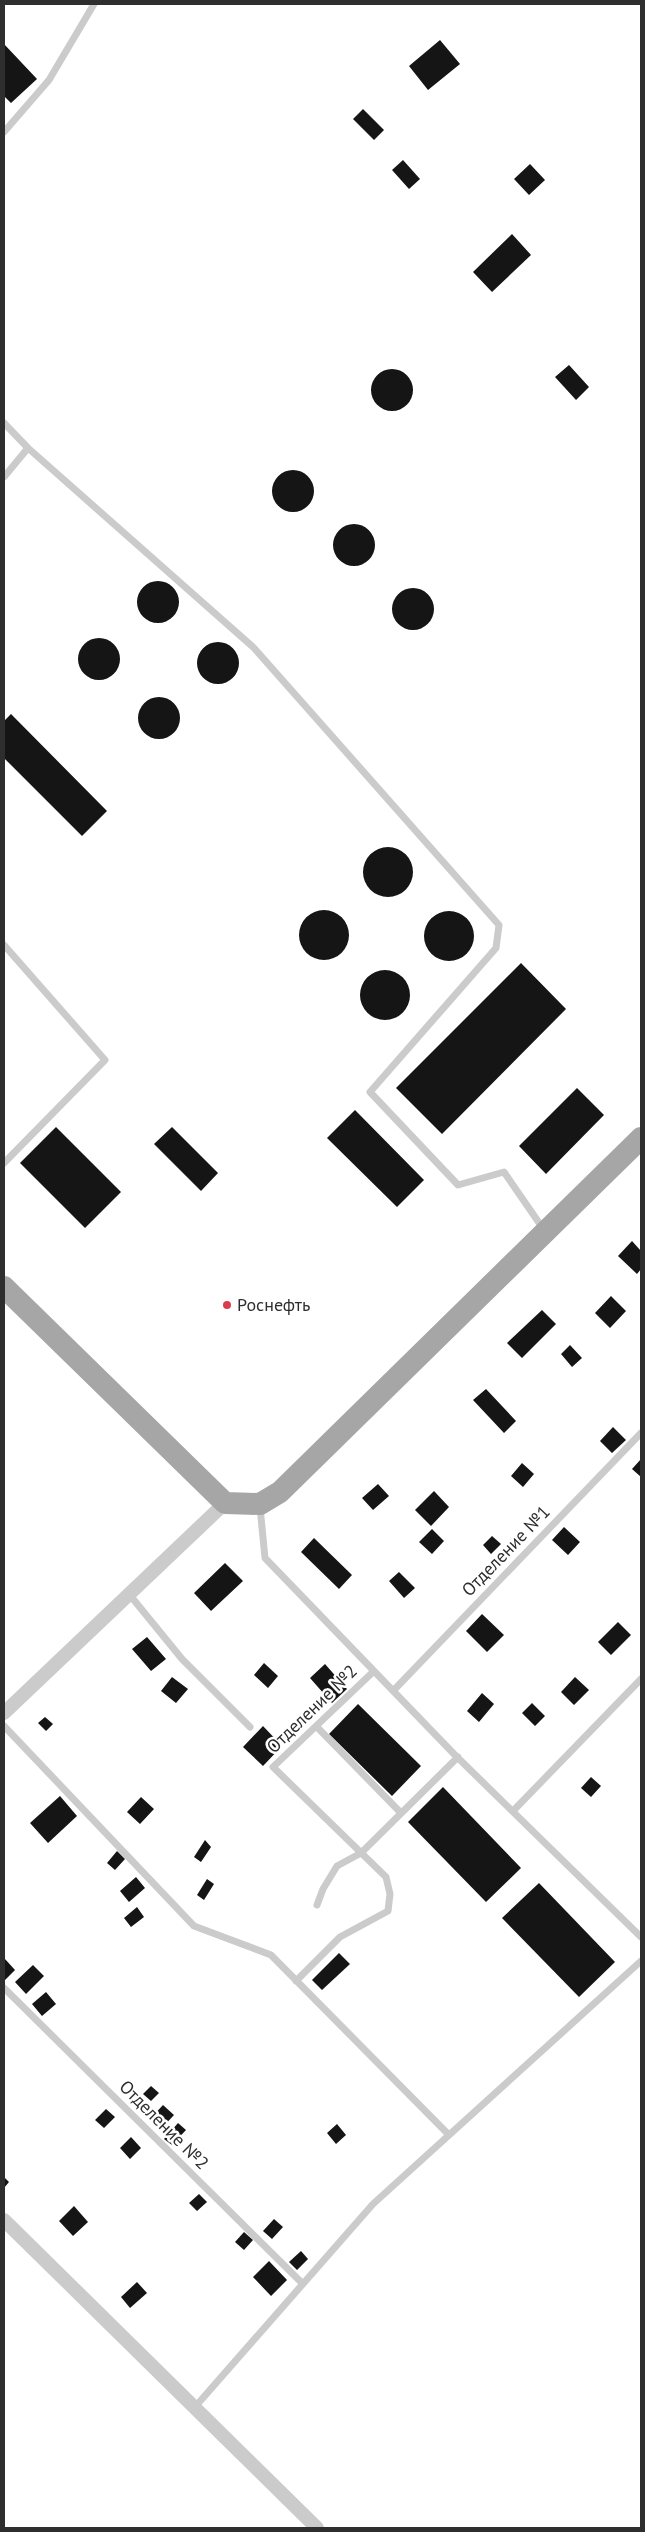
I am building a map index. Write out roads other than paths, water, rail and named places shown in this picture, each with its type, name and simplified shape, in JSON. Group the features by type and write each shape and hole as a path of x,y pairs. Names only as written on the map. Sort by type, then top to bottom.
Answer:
{"main road":[{"path":"4,1287 225,1503 260,1504 280,1492 641,1138"}],"street":[{"path":"4,1713 225,1503"},
{"path":"4,2220 317,2528"}],"lane":[{"path":"4,132 49,80 94,4"},
{"path":"4,423 28,448 254,648 499,925 496,948 370,1092 458,1185 504,1172 545,1232"},
{"path":"4,477 28,448"},
{"path":"4,945 105,1060 4,1163"},
{"name":"Отделение №1","path":"393,1691 641,1433"},
{"path":"260,1504 265,1558 458,1757 641,1937"},
{"name":"Отделение №2","path":"128,1594 182,1659 250,1727"},
{"name":"Отделение №2","path":"296,1981 340,1937 388,1911 390,1894 386,1877 273,1767 374,1671"},
{"path":"513,1811 641,1679"},
{"path":"4,1726 194,1926 271,1955 449,2135"},
{"path":"316,1726 401,1813"},
{"path":"317,1905 323,1889 337,1866 361,1853 458,1757"},
{"path":"195,2407 373,2204 641,1961"},
{"name":"Отделение №2","path":"4,1988 303,2284"}],"place":[{"name":"Роснефть","path":"227,1305"}]}
